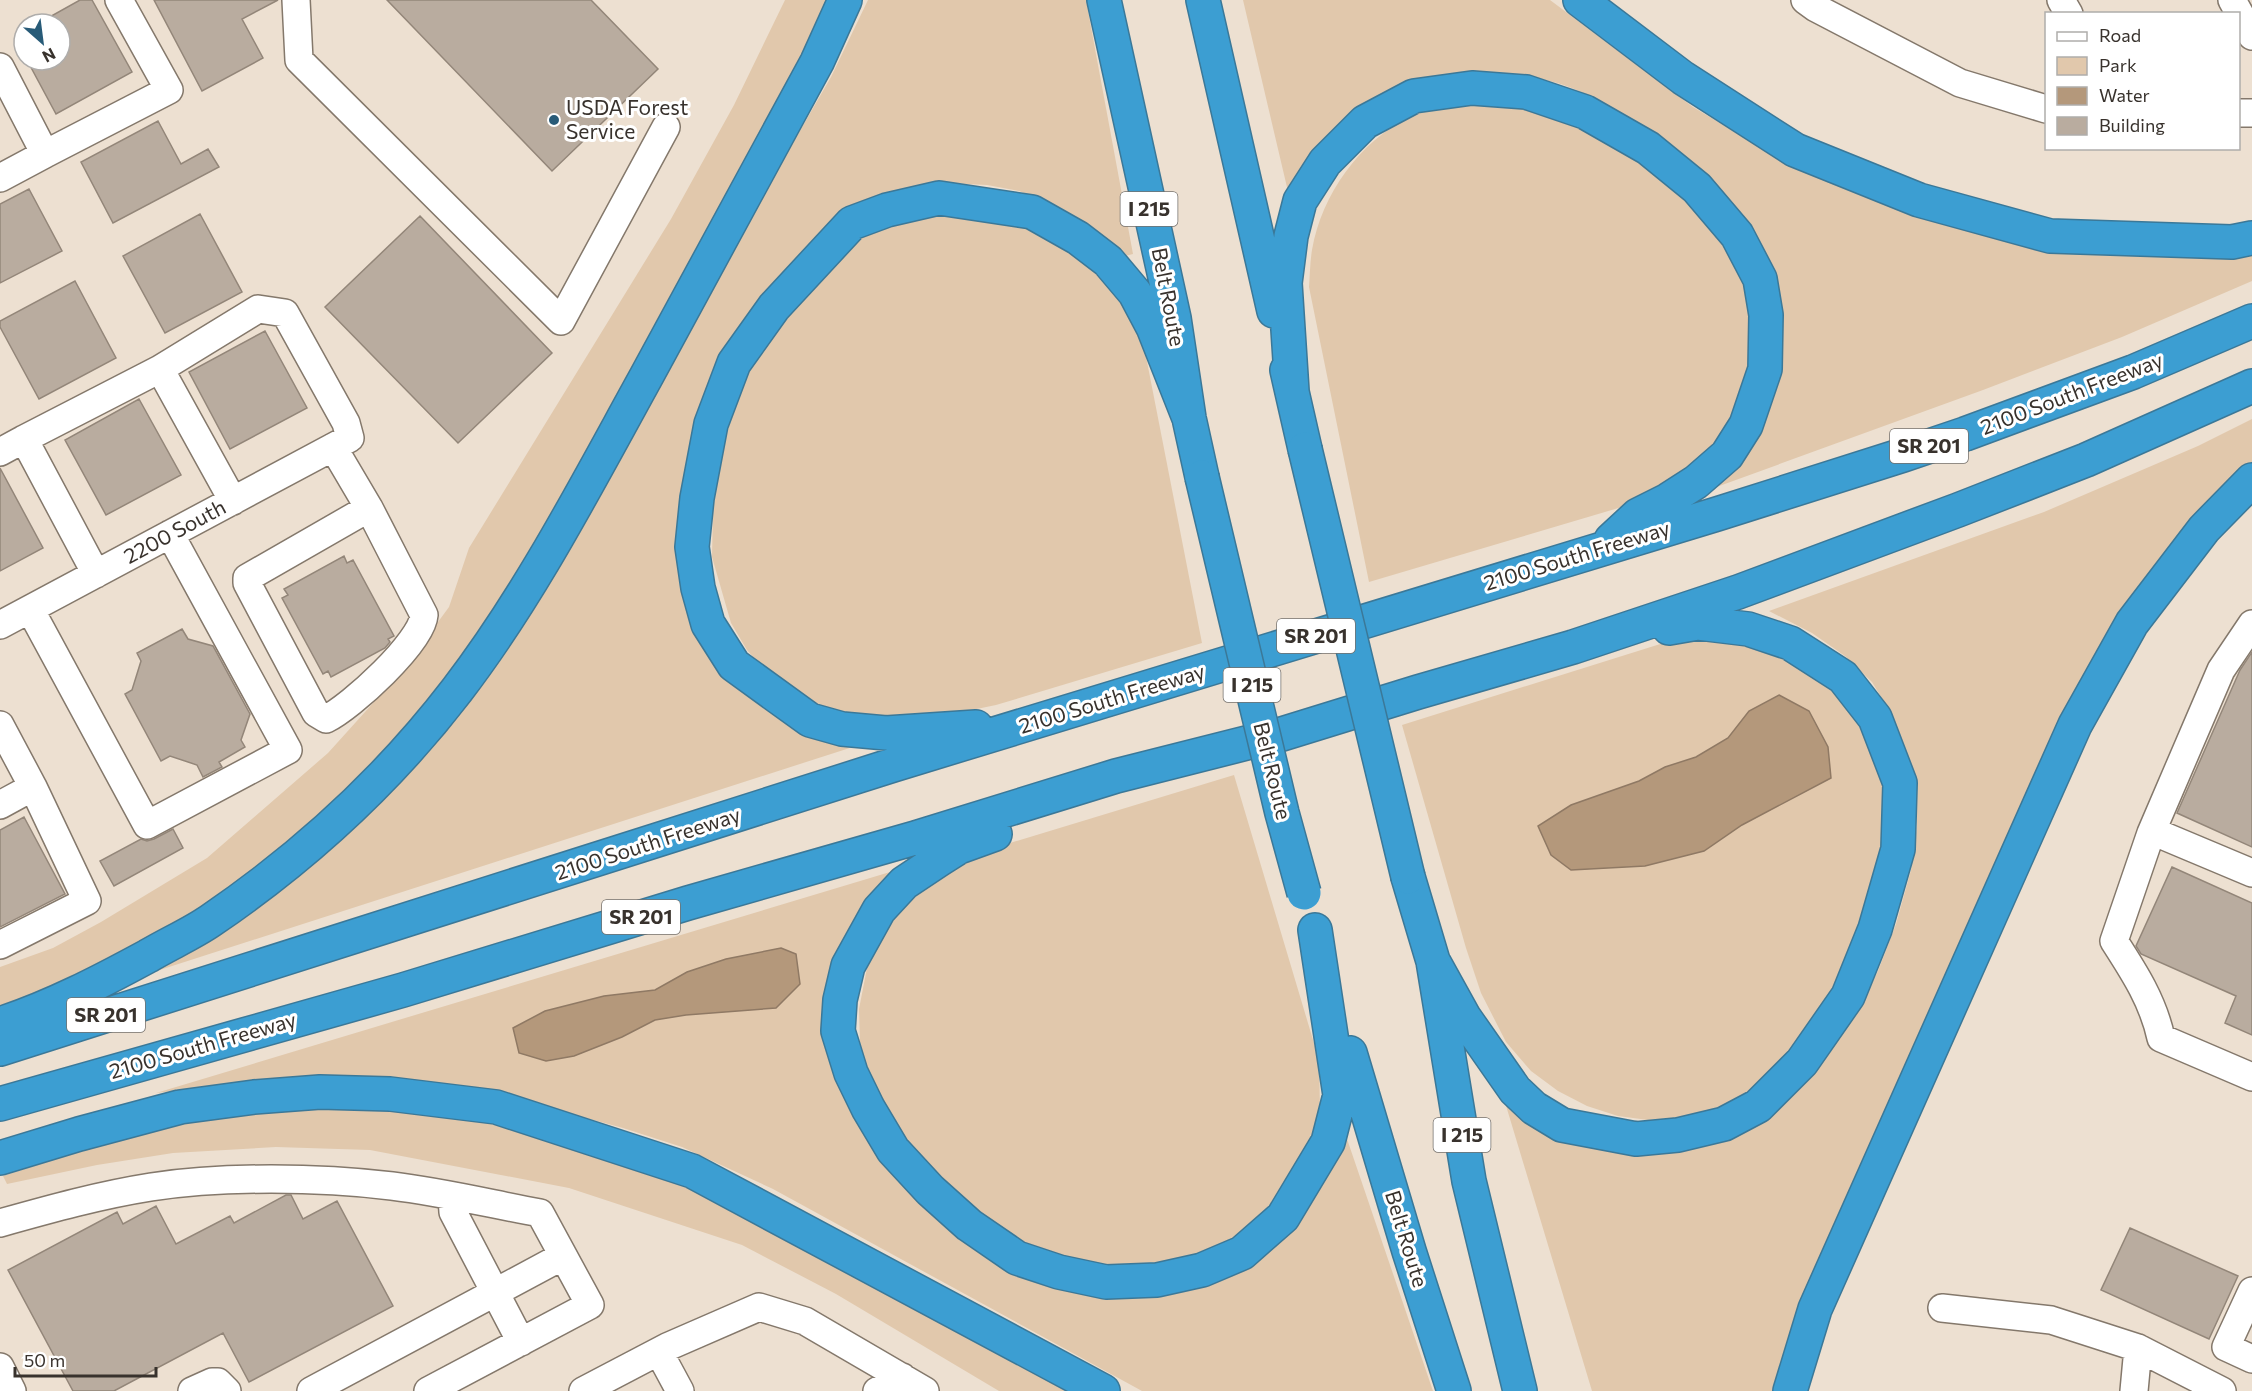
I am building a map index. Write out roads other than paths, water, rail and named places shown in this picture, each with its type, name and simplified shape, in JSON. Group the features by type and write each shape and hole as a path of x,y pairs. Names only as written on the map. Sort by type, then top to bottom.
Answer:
{"highway":[{"path":"0,1024 35,1013 126,968 208,922 316,840 388,772 458,689 496,635 583,490 818,62 845,0"},
{"name":"Belt Route","path":"1104,0 1173,318 1189,418 1279,802 1382,1163 1454,1391"},
{"name":"I 215","path":"1203,0 1305,449 1408,878 1432,961 1469,1181 1520,1391"},
{"path":"1580,0 1683,78 1795,150 1919,200 2050,236 2232,242 2252,238"},
{"path":"1292,391 1285,283 1291,236 1300,201 1326,162 1365,122 1414,96 1472,88 1526,92 1585,112 1648,147 1697,188 1737,235 1760,279 1766,315 1765,369 1746,425 1727,455 1696,482 1668,500 1638,514 1602,548"},
{"path":"1031,724 886,733 842,729 810,720 734,665 708,624 698,588 692,547 697,498 711,424 734,363 774,307 852,224 887,210 939,198 1032,212 1078,238 1108,261 1135,293 1154,327 1189,418"},
{"name":"2100 South Freeway","path":"0,1049 893,765 1716,514 1965,434 2133,372 2252,321"},
{"name":"2100 South Freeway","path":"0,1104 403,990 1116,776 1282,734 1573,647 1738,592 1958,510 2086,460 2252,386"},
{"path":"1790,1391 1815,1310 2075,725 2132,623 2204,530 2252,480"},
{"path":"1432,961 1492,1060 1515,1090 1534,1108 1562,1125 1636,1139 1678,1135 1724,1124 1758,1106 1802,1062 1848,996 1875,928 1898,849 1900,783 1875,718 1843,677 1790,643 1748,628 1698,623 1573,647"},
{"path":"1282,734 959,847 904,883 879,910 848,966 840,1000 838,1031 851,1073 892,1150 930,1190 969,1225 1017,1258 1059,1272 1106,1282 1156,1280 1202,1270 1242,1253 1283,1217 1328,1142 1340,1095 1315,930"},
{"path":"0,1158 180,1107 254,1097 320,1092 390,1095 496,1107 692,1171 1103,1391"}],"street":[{"path":"0,178 169,90 119,0"},
{"path":"296,0 299,60 561,321 666,127"},
{"path":"1805,0 1816,8 1960,83 2045,109"},
{"path":"2240,14 2252,36"},
{"path":"0,67 45,154"},
{"path":"0,452 160,369 258,309 285,313 346,423 342,443 369,508 424,615 424,623 397,659 363,692 326,719 315,713 247,583 247,578 369,508"},
{"path":"160,369 233,501"},
{"path":"24,439 96,574"},
{"name":"2200 South","path":"0,625 342,443"},
{"path":"30,609 147,825 288,750 170,534"},
{"path":"2252,624 2222,670 2152,831 2114,941 2141,983 2157,1021 2161,1038 2252,1077"},
{"path":"0,725 33,787 87,901 0,945"},
{"path":"0,805 33,787"},
{"path":"2152,831 2252,873"},
{"path":"0,1223 61,1205 149,1187 191,1182 329,1181 392,1186 540,1213 590,1305 428,1391"},
{"path":"452,1197 453,1212 521,1342"},
{"path":"311,1391 563,1256"},
{"path":"2252,1291 2226,1347 2252,1359"},
{"path":"584,1391 659,1352 759,1307 806,1321 925,1391"},
{"path":"1942,1308 2051,1320 2138,1348 2222,1391"},
{"path":"2134,1391 2138,1348"},
{"path":"659,1352 680,1391"},
{"path":"0,1367 12,1391"},
{"path":"877,1391 902,1377"},
{"path":"192,1391 212,1382 218,1382 227,1391"}],"water":[{"path":"1779,695 1809,711 1828,747 1831,778 1742,825 1704,851 1645,866 1571,870 1551,855 1538,826 1571,805 1639,781 1665,767 1696,757 1728,738 1749,711"},
{"path":"781,948 796,954 800,984 776,1008 686,1015 655,1020 622,1037 574,1056 546,1061 519,1053 513,1028 545,1011 604,996 655,990 687,972 726,959"}],"place":[{"name":"USDA Forest Service","path":"554,120"}]}
